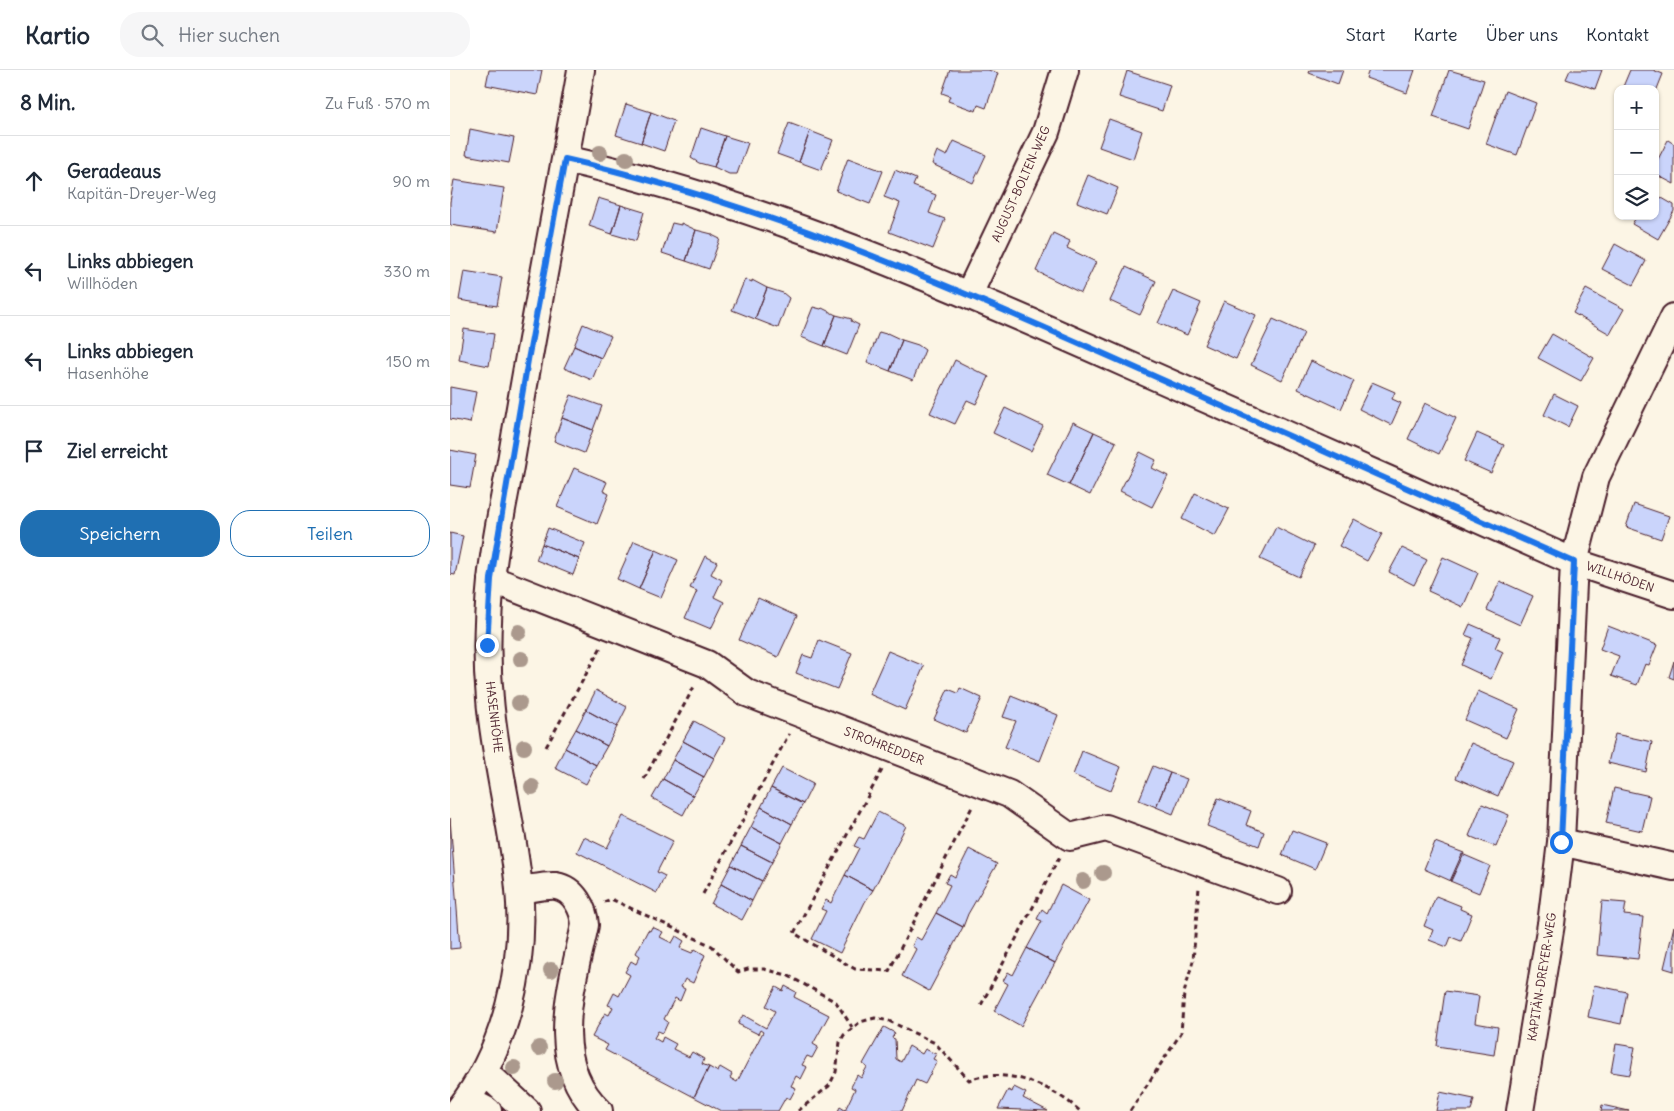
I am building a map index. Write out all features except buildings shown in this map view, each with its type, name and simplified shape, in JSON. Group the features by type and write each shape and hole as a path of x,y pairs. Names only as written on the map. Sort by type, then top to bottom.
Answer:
{"street":[{"name":"HASENHÖHE","path":"471,1107 499,1035 514,980 520,931 519,890 490,700 487,645 491,579 528,360 581,70"},
{"name":"AUGUST-BOLTEN-WEG","path":"969,294 1046,132 1064,70"},
{"name":"WILLHÖDEN","path":"565,159 618,171 748,210 969,294 1574,562 1674,595"},
{"name":"KAPITÄN-DREYER-WEG","path":"1520,1111 1551,924 1561,842 1574,562 1596,477 1674,317"},
{"name":"STROHREDDER","path":"491,579 707,664 747,693 1009,794 1070,837"},
{"path":"1070,837 1106,828 1278,891"},
{"path":"1561,842 1674,868"},
{"path":"519,890 557,886 574,897 584,911 585,925 566,1012 568,1045 573,1070 579,1083 592,1105 599,1111"},
{"path":"484,1071 527,1111"}],"path":[{"path":"546,747 612,626"},
{"path":"644,779 707,664"},
{"path":"703,894 800,714"},
{"path":"893,750 794,932 856,969 890,971 984,785"},
{"path":"981,1005 1070,837"},
{"path":"1130,1111 1181,1033 1184,993 1192,961 1201,862"},
{"path":"584,911 611,899 638,910 712,946 738,972 764,969 787,975 836,1002 852,1027"},
{"path":"798,1111 828,1086 836,1072 840,1042 844,1035 860,1022 875,1018 889,1021 935,1043 969,1080 982,1075 1001,1074 1019,1077 1059,1096 1080,1111"}],"route":[{"path":"487,645 491,579 528,360 565,159 618,171 748,210 969,294 1574,562 1561,842"}]}
